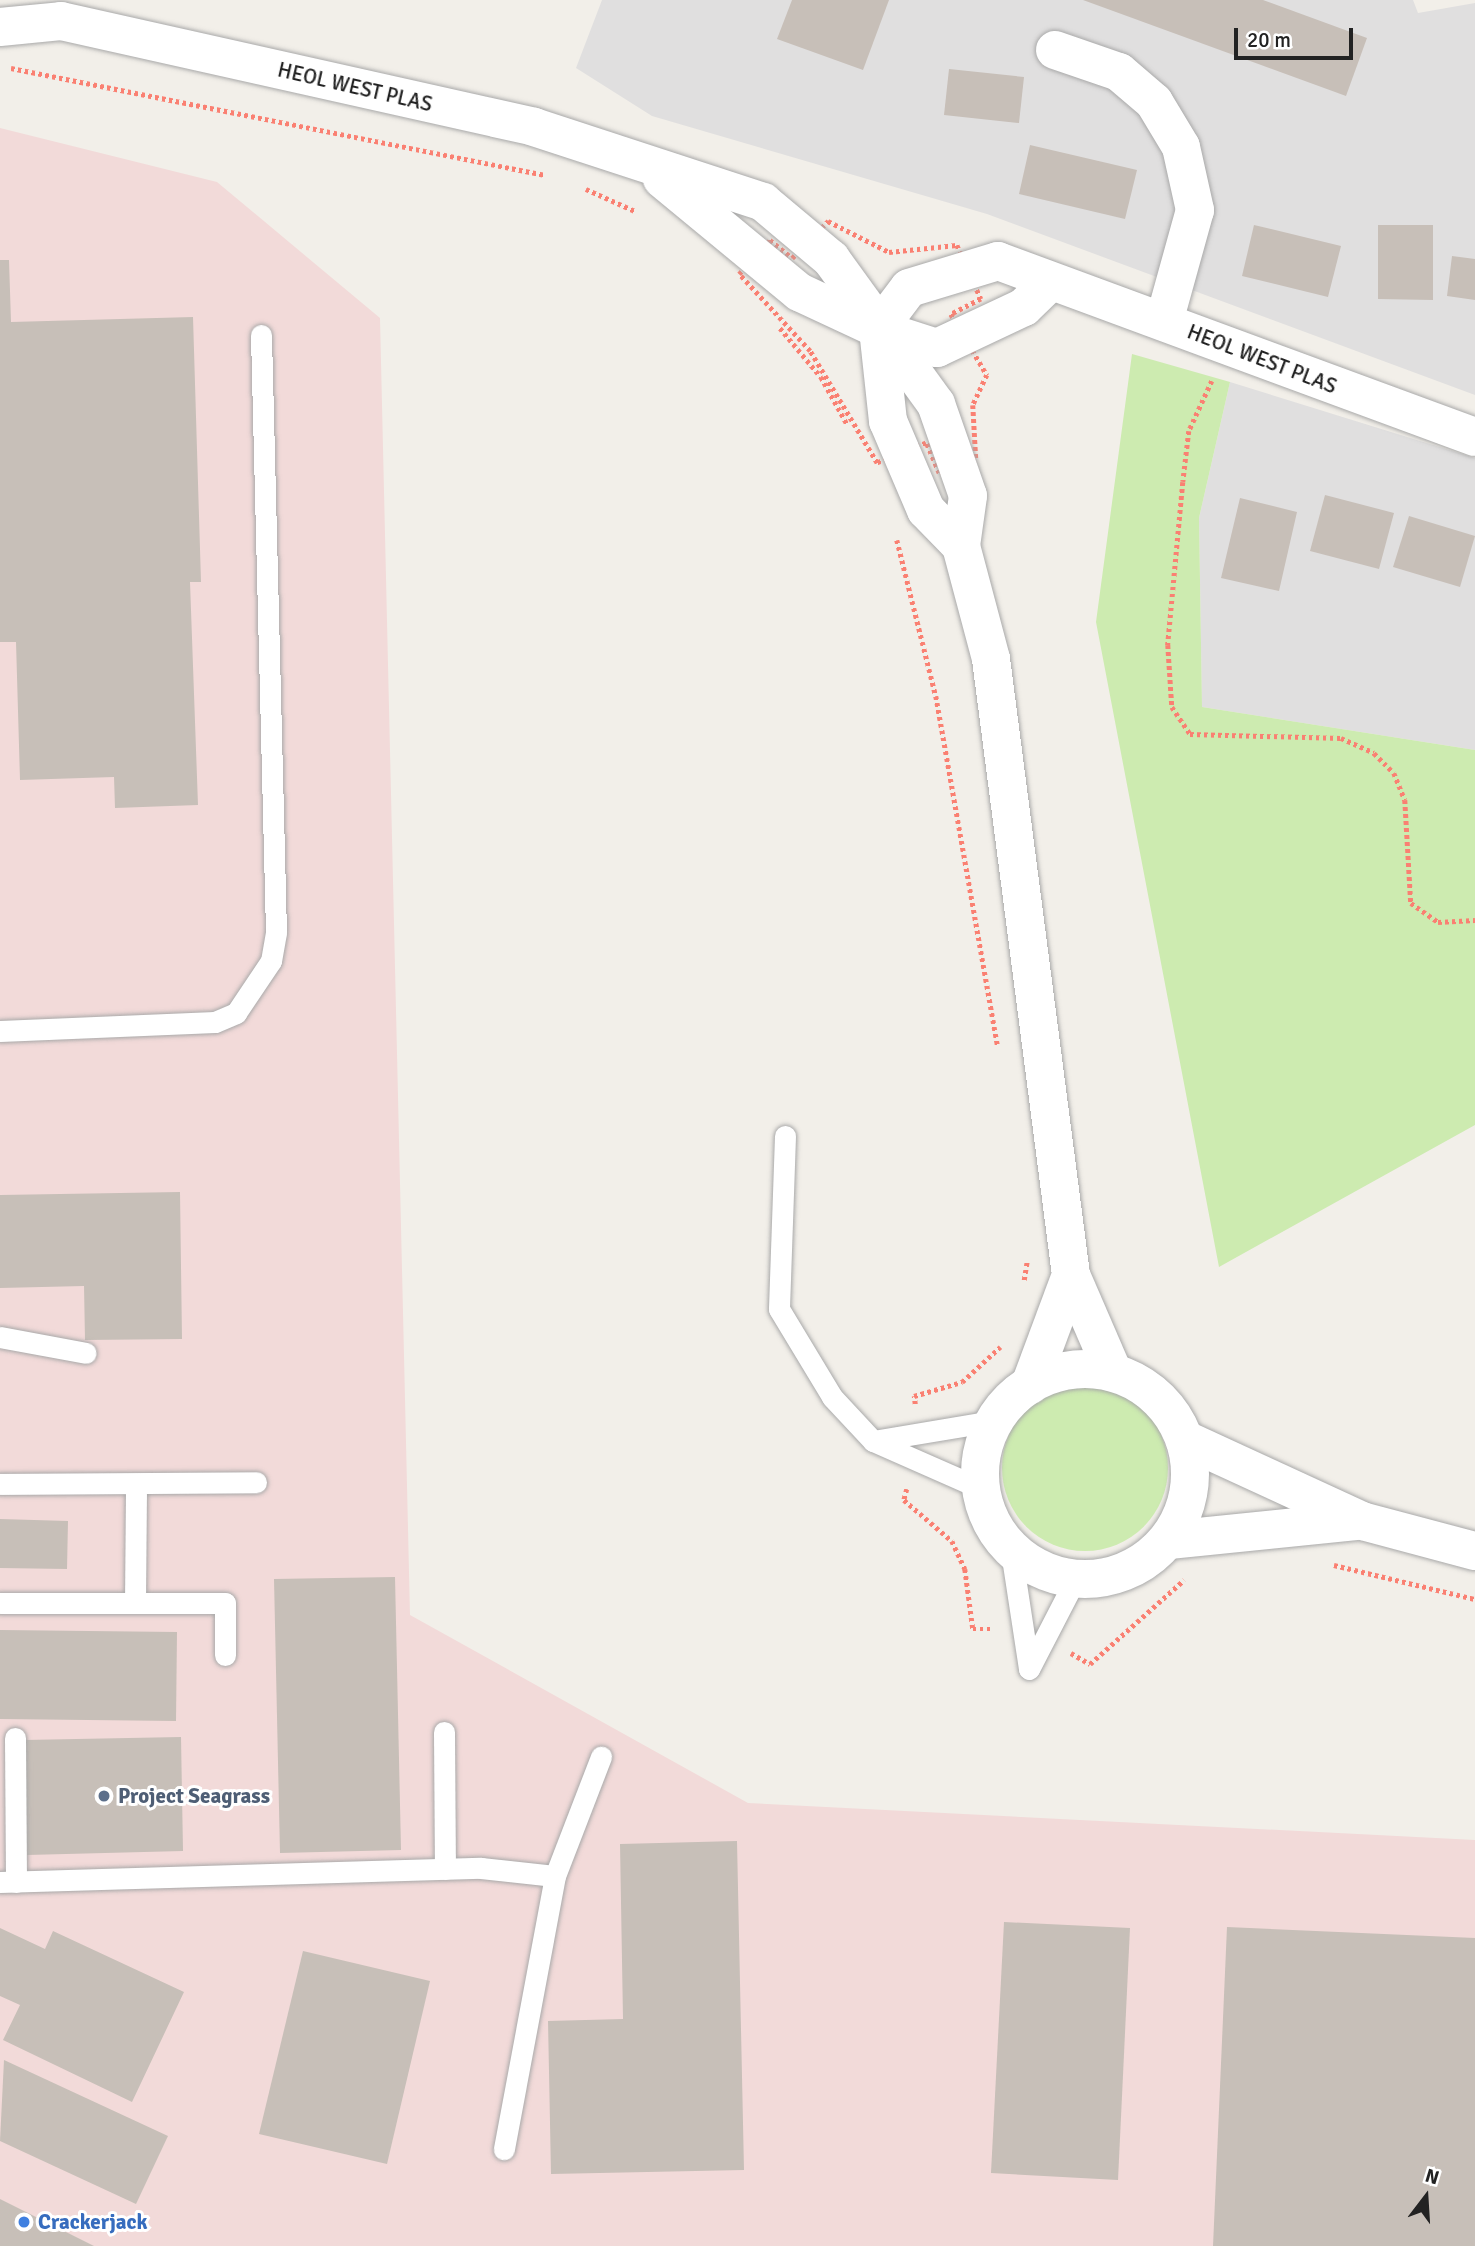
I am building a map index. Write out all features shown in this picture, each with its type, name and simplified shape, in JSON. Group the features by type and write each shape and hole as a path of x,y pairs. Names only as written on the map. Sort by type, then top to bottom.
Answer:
{"street":[{"name":"HEOL WEST PLAS","path":"0,27 47,10 534,127 763,202 831,260 878,329 909,288 998,261 1048,284 1164,322 1226,348 1475,437"},
{"path":"1055,50 1119,72 1154,102 1181,147 1195,210 1164,322"},
{"path":"878,329 937,348 1024,307 1048,284"},
{"path":"878,329 888,421 926,510 961,546"},
{"path":"878,329 936,404 968,496 961,546 991,659 1071,1275 1113,1372"},
{"path":"1030,1385 1071,1275"},
{"path":"1079,1368 1113,1372 1145,1386 1170,1410 1186,1440 1192,1475 1186,1510 1169,1540 1142,1564 1110,1578 1074,1580 1040,1570 1011,1550 990,1522 980,1488 981,1454 993,1421 1030,1385 1079,1368"},
{"path":"1186,1440 1362,1521 1475,1551"},
{"path":"1169,1540 1362,1521"}],"lane":[{"path":"0,1031 215,1022 243,1005 271,961 276,932 261,335"},
{"path":"785,1136 779,1309 832,1396 873,1441 980,1488"},
{"path":"0,1337 86,1353"},
{"path":"873,1441 993,1421"},
{"path":"0,1484 256,1482"},
{"path":"135,1603 136,1485"},
{"path":"1011,1550 1029,1670 1074,1580"},
{"path":"0,1603 225,1603 225,1655"},
{"path":"444,1732 445,1869"},
{"path":"15,1738 8,1882 445,1869 555,1876"},
{"path":"504,2149 555,1876 601,1757"}],"path":[{"path":"0,66 556,178"},
{"path":"580,186 648,220"},
{"path":"724,272 745,287 821,377 873,470"},
{"path":"1226,348 1189,432 1168,645 1172,707 1190,734 1341,738 1374,753 1394,773 1405,800 1411,903 1437,922 1475,920"},
{"path":"895,534 936,696 999,1053"},
{"path":"1023,1286 1028,1252"},
{"path":"917,1433 914,1396 962,1381 990,1361 1005,1339"},
{"path":"913,1457 904,1500 952,1541 965,1569 973,1629 1023,1630"},
{"path":"1328,1564 1475,1599"},
{"path":"1044,1639 1090,1664 1167,1589 1190,1577"}],"shaded area":[{"path":"602,0 1413,0 1418,13 1475,3 1475,395 987,214 652,116 576,68"},
{"path":"0,128 217,182 380,318 410,1615 748,1803 1475,1840 1475,2246 0,2246"},
{"path":"1230,382 1475,458 1475,750 1202,707 1199,518"}],"green space":[{"path":"1132,354 1230,382 1199,518 1202,707 1475,750 1475,1125 1219,1267 1096,622"},
{"path":"1085,1385 1117,1391 1144,1409 1162,1436 1168,1468 1162,1500 1144,1527 1117,1545 1085,1551 1053,1545 1026,1527 1008,1500 1002,1468 1008,1436 1026,1409 1053,1391"}],"building":[{"path":"792,0 889,0 863,70 777,39"},
{"path":"1083,0 1263,0 1367,38 1346,96"},
{"path":"949,69 1024,77 1019,123 944,115"},
{"path":"1030,145 1137,170 1125,219 1019,194"},
{"path":"1254,225 1341,246 1328,297 1242,276"},
{"path":"1378,225 1433,225 1433,300 1378,299"},
{"path":"1452,256 1475,259 1475,300 1447,296"},
{"path":"0,260 9,260 11,322 193,317 201,582 190,582 198,805 115,808 114,777 20,780 16,642 0,642"},
{"path":"1325,495 1394,513 1379,569 1310,551"},
{"path":"1240,498 1297,512 1279,591 1221,578"},
{"path":"1409,516 1475,536 1460,587 1393,567"},
{"path":"180,1192 182,1339 85,1340 84,1286 0,1288 0,1195"},
{"path":"0,1519 68,1521 67,1569 0,1568"},
{"path":"395,1577 401,1850 280,1853 274,1579"},
{"path":"0,1630 177,1632 176,1721 0,1719"},
{"name":"Project Seagrass","path":"181,1737 183,1851 27,1855 24,1740"},
{"path":"737,1841 744,2170 551,2174 548,2021 623,2019 620,1844"},
{"path":"1004,1922 1130,1928 1118,2180 991,2173"},
{"path":"1227,1927 1475,1938 1475,2246 1213,2246"},
{"path":"0,1928 45,1949 53,1931 184,1992 132,2102 3,2040 20,2005 0,1996"},
{"path":"303,1951 430,1981 387,2164 259,2134"},
{"path":"4,2060 168,2136 136,2204 0,2141"},
{"name":"Crackerjack","path":"0,2199 94,2246 0,2246"}],"place":[{"name":"Project Seagrass","path":"104,1796"},
{"name":"Crackerjack","path":"24,2222"}]}
